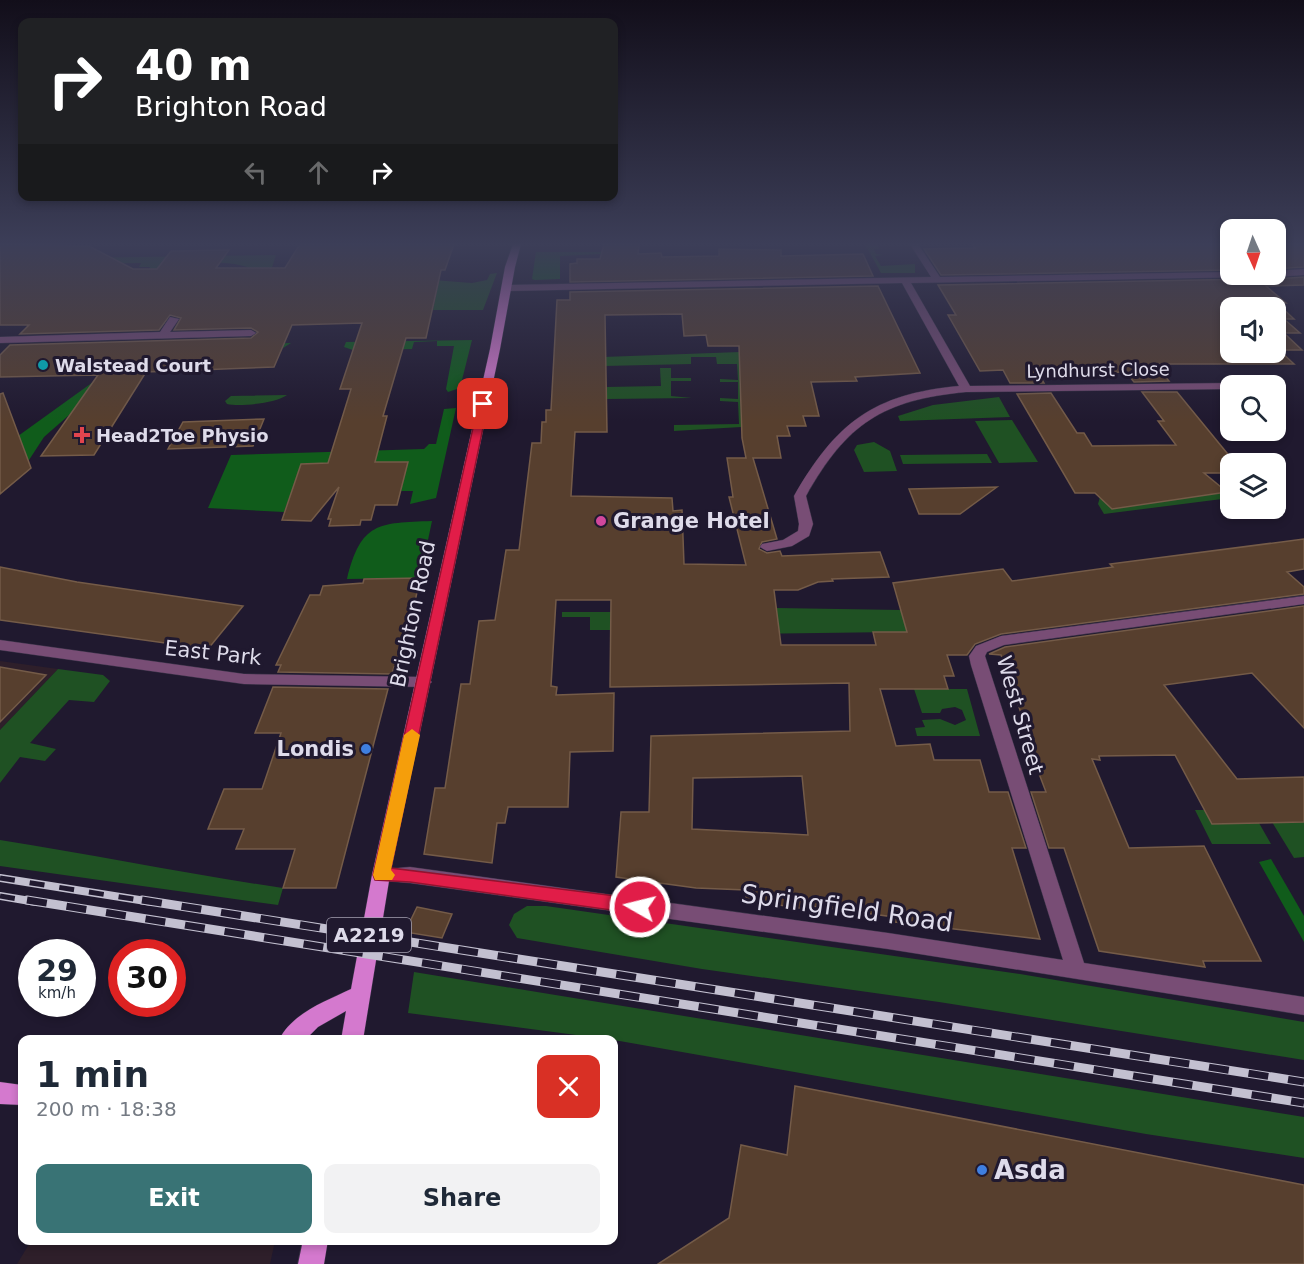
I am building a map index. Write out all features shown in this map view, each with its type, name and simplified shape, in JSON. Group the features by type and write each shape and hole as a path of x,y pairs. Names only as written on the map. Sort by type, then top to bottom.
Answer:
{"main road":[{"name":"Brighton Road","path":"358,995 381,875 503,303"},
{"path":"295,1035 310,1020 358,995"},
{"name":"A2219","path":"353,1035 358,995"},
{"path":"0,1092 18,1094"},
{"path":"310,1264 315,1245"}],"street":[{"path":"917,303 966,389"},
{"path":"163,335 174,319"},
{"path":"0,340 251,333"},
{"name":"Lyndhurst Close","path":"767,547 787,543 804,533 806,524 800,496 806,485 836,443 867,414 888,403 912,395 966,389 1220,386"},
{"name":"West Street","path":"1076,970 979,665 978,656 981,649 1001,641 1304,600"},
{"name":"East Park","path":"0,645 244,679 423,682"},
{"name":"Springfield Road","path":"381,875 410,875 644,907 1304,1006"}],"shaded area":[{"path":"0,661 58,669 0,730"},
{"path":"29,1245 274,1245 270,1264 17,1264"}],"green space":[{"path":"434,303 486,303 483,310 433,310"},
{"path":"472,340 460,388 448,392 446,389 454,346 437,346 437,341 414,342 412,349 353,350 344,347 346,342"},
{"path":"291,343 283,348 142,351 44,437 29,460 0,453 0,449 143,346"},
{"path":"740,352 741,427 674,431 674,425 739,424 738,402 720,401 720,398 738,399 738,382 720,382 720,379 738,380 737,364 717,364 716,357 691,357 691,364 604,366 603,357"},
{"path":"660,368 671,368 671,378 691,378 691,381 671,381 671,396 692,398 606,399 606,387 661,386"},
{"path":"287,395 249,405 227,404 225,401 231,396"},
{"path":"999,397 1010,417 900,421 898,416 933,405"},
{"path":"456,408 436,498 410,504 413,491 401,491 407,462 302,464 284,512 208,508 231,455 424,449 429,444 436,444 444,409"},
{"path":"1012,420 1038,462 999,463 975,421"},
{"path":"874,442 890,451 897,471 864,472 854,450 857,445"},
{"path":"987,454 992,463 903,464 900,455"},
{"path":"1220,493 1220,499 1104,514 1098,504 1100,497 1112,509"},
{"path":"432,521 420,578 347,579 359,546 374,529 398,523"},
{"path":"776,608 901,610 909,637 895,632 611,636 610,630 590,630 590,617 562,617 562,612 690,612"},
{"path":"58,669 103,675 110,681 94,702 69,700 30,743 56,749 45,761 20,757 0,783 0,730"},
{"path":"914,689 967,689 980,736 917,736 915,728 925,727 922,720 940,719 955,725 966,720 962,710 955,707 942,709 940,713 922,713"},
{"path":"1195,810 1204,810 1213,824 1259,823 1271,844 1212,844"},
{"path":"1304,821 1304,857 1294,858 1272,822"},
{"path":"0,840 283,888 278,905 0,866"},
{"path":"1271,859 1304,916 1304,942 1259,862"},
{"path":"527,906 546,906 1020,974 1304,1022 1304,1060 939,1002 702,969 517,938 509,925 514,914"},
{"path":"414,972 1304,1117 1304,1158 1146,1134 618,1041 618,1035 576,1035 408,1013"}],"building":[{"path":"0,303 434,303 426,338 406,338 383,416 387,416 375,462 408,462 397,505 375,505 371,520 361,520 360,525 329,526 331,519 328,519 339,487 311,521 282,520 301,464 328,463 351,389 340,389 362,323 292,325 274,367 146,372 94,455 41,456 98,375 0,377 0,355 10,345 251,338 258,332 251,328 174,330 181,318 170,315 159,330 20,334 29,325 0,325"},
{"path":"557,303 886,303 920,373 855,377 857,381 811,382 819,416 803,416 806,426 787,426 790,436 777,436 781,458 753,458 777,539 762,542 759,549 767,553 780,551 782,556 880,552 889,577 832,579 833,581 818,582 798,590 774,590 781,645 876,645 873,632 907,632 893,583 1003,569 1012,581 1113,567 1110,564 1304,539 1304,569 1287,572 1304,587 1304,594 1001,634 975,644 967,655 947,655 954,676 944,676 948,689 880,689 896,746 930,744 934,760 980,760 989,792 1008,792 1026,848 1012,848 1040,939 895,922 894,917 812,906 812,910 746,900 746,890 696,888 616,877 621,812 649,812 651,736 850,731 849,683 610,687 611,600 556,600 551,686 557,687 556,695 614,693 613,751 570,752 568,807 508,807 505,823 497,823 492,863 424,854 435,788 445,788 461,684 470,684 479,621 495,620 506,550 519,550 532,443 541,443 542,422 546,422 546,410 551,410","holes":["682,314 684,336 706,335 708,346 739,346 742,438 746,458 727,458 733,497 729,497 746,565 684,564 682,510 673,511 672,498 571,496 575,432 607,432 605,315","802,776 808,835 692,829 693,778"]},
{"path":"949,303 1220,303 1220,363 1286,363 1286,357 1294,364 1155,364 1169,381 1134,382 1126,372 1038,373 1044,383 1010,383 1003,370 980,371 948,315 956,315"},
{"path":"1286,311 1294,319 1286,319"},
{"path":"1286,321 1300,333 1286,333"},
{"path":"1286,335 1302,350 1286,350"},
{"path":"1142,392 1177,392 1227,453 1220,453 1220,473 1204,473 1220,486 1220,493 1112,509 1095,493 1075,493 1017,394 1051,393 1077,433 1084,433 1092,446 1176,445 1158,421 1164,421"},
{"path":"3,393 31,468 0,494 0,394"},
{"path":"264,419 253,446 168,449 183,422"},
{"path":"997,487 960,514 919,514 909,489"},
{"path":"0,567 77,582 243,606 208,649 0,620"},
{"path":"420,578 402,663 394,667 392,674 278,672 281,665 276,665 310,595 320,595 323,586 363,583 364,579"},
{"path":"1304,606 1304,728 1252,673 1164,685 1237,779 1304,777 1304,822 1212,824 1175,755 1099,756 1100,760 1092,759 1129,848 1204,846 1261,961 1203,961 1205,967 1099,951 1064,848 1049,848 1031,792 1046,792 1038,771 1041,771 1001,655 989,654 1005,647"},
{"path":"0,667 46,675 0,722"},
{"path":"273,687 388,689 336,888 283,888 295,849 236,849 244,829 208,829 224,789 262,789 281,733 255,733"},
{"path":"417,907 452,914 442,938 405,932"},
{"name":"Asda","path":"795,1086 1304,1185 1304,1264 658,1264 729,1218 741,1145 787,1155"}],"railway":[{"path":"0,878 152,902"},
{"path":"0,896 36,902"},
{"path":"27,900 1304,1103"},
{"path":"142,900 1304,1082"}],"slow traffic":[{"path":"386,875 381,875 412,735"}],"place":[{"name":"Walstead Court","path":"43,365"},
{"name":"Head2Toe Physio","path":"82,435"},
{"name":"Grange Hotel","path":"601,521"},
{"name":"Londis","path":"366,749"},
{"name":"Asda","path":"982,1170"}],"route":[{"path":"483,404 381,875 410,875 640,907"}]}
